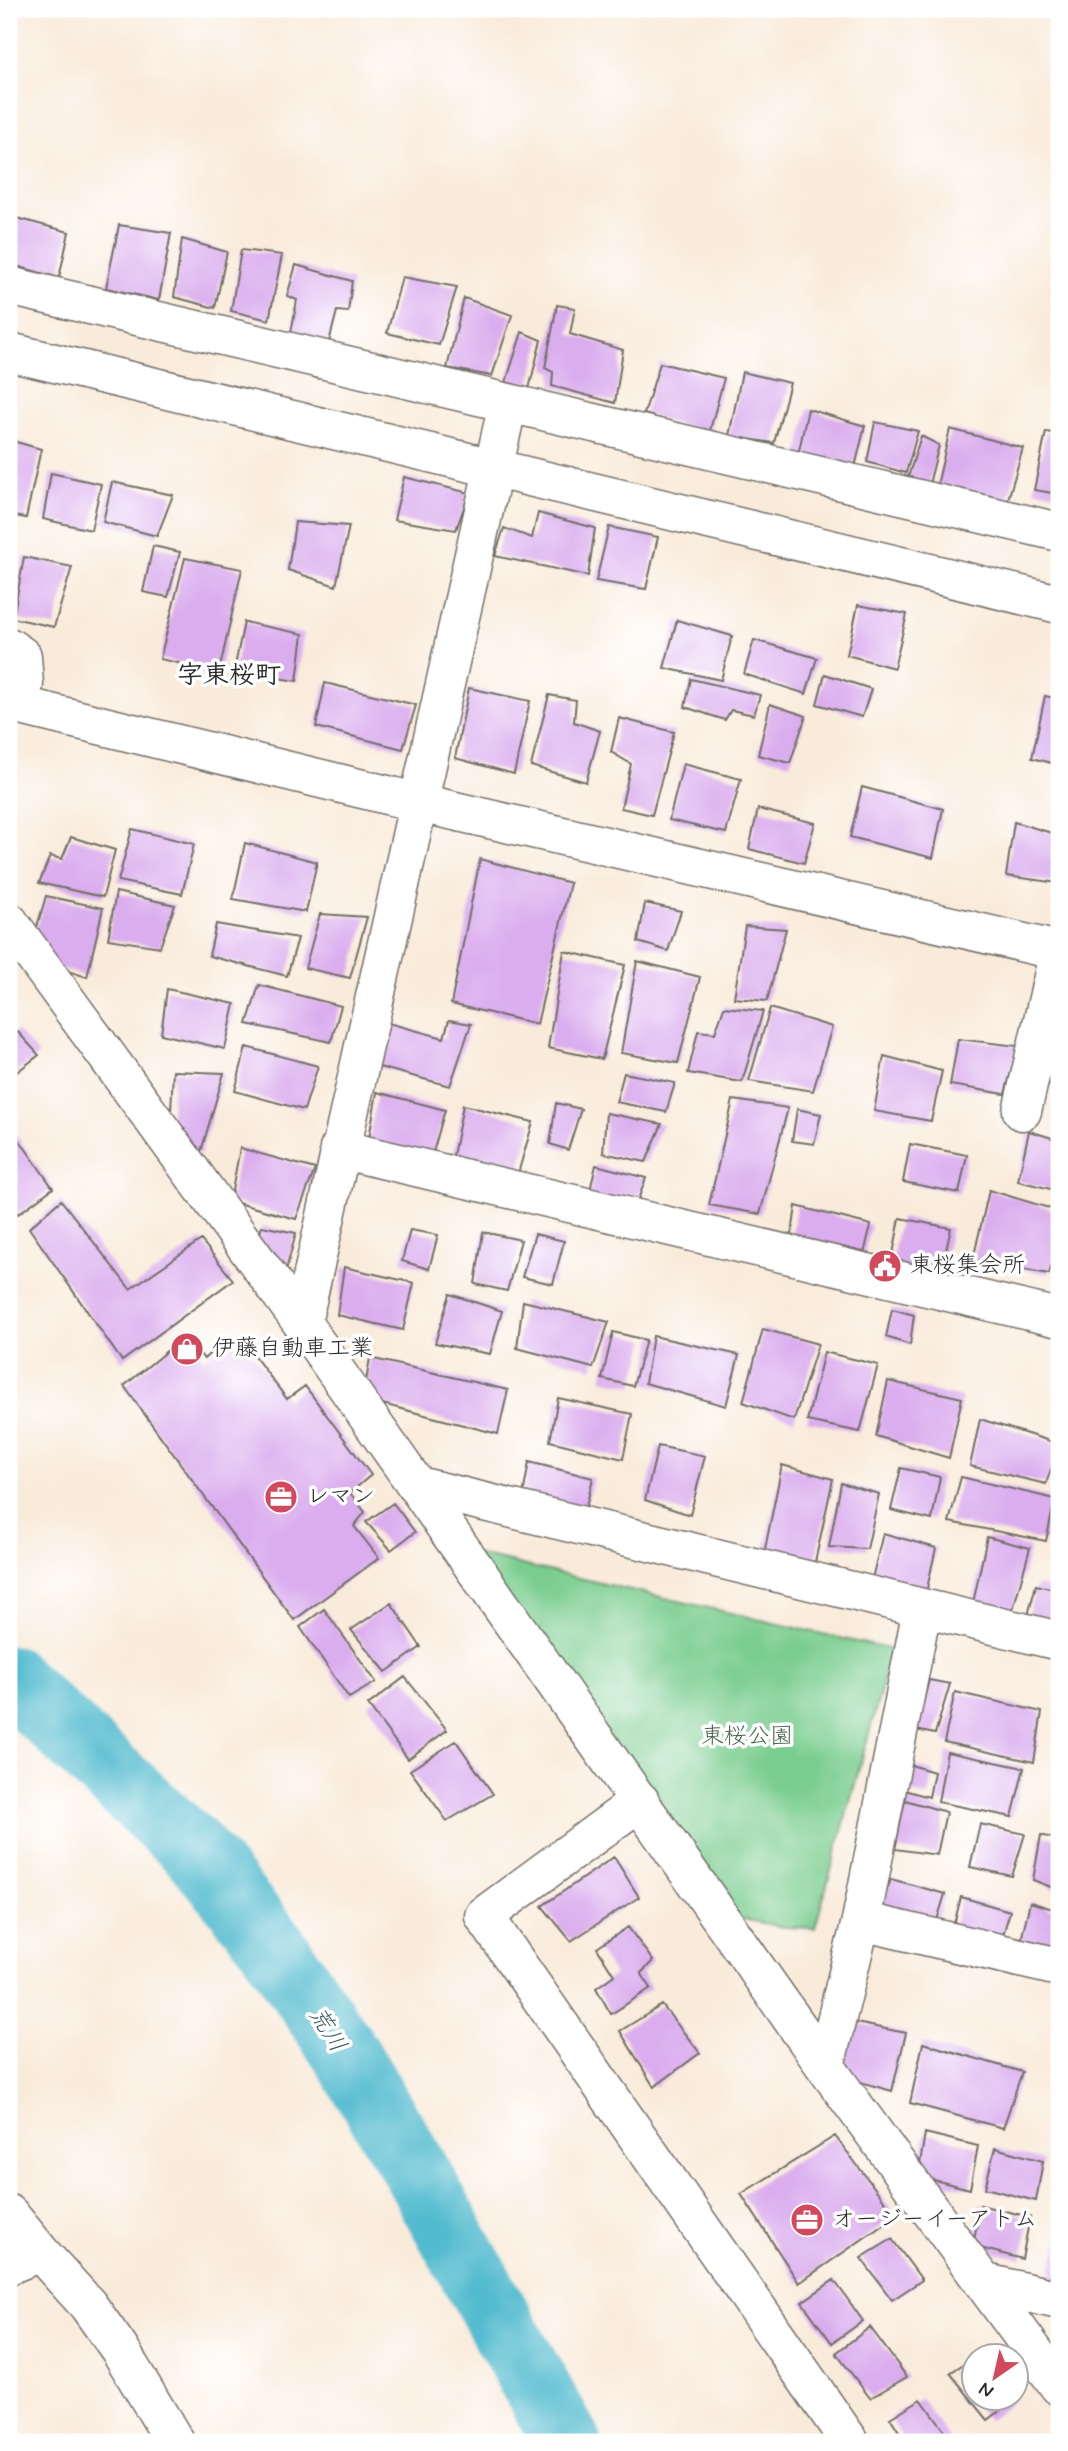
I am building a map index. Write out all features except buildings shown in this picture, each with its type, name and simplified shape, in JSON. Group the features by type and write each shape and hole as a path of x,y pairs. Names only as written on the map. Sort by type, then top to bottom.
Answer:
{"street":[{"path":"9,286 1059,532"},
{"path":"9,352 1059,604"},
{"path":"302,1324 508,403"},
{"path":"9,647 22,656 25,668 14,704 420,803 1059,951 1022,1111"},
{"path":"9,922 302,1324 825,2066 1059,2386"},
{"path":"339,1149 1059,1318"},
{"path":"418,1486 1059,1641"},
{"path":"825,2066 861,1921 922,1609"},
{"path":"640,1801 484,1916 850,2442"},
{"path":"861,1921 1059,1967"},
{"path":"9,2214 25,2258 88,2305 120,2350 174,2442"},
{"path":"986,2283 1059,2300"}],"green space":[{"name":"東桜公園","path":"475,1554 892,1650 815,1928 784,1927 730,1917"}],"waterway":[{"name":"荒川","path":"9,1679 194,1850 272,1944 346,2054 416,2171 567,2442"}],"place":[{"name":"東桜集会所","path":"885,1266"},
{"name":"伊藤自動車工業","path":"187,1349"},
{"name":"レマン","path":"281,1497"},
{"name":"オージーイーアトム","path":"807,2220"}],"district":[{"name":"字東桜町","path":"229,676"}]}
